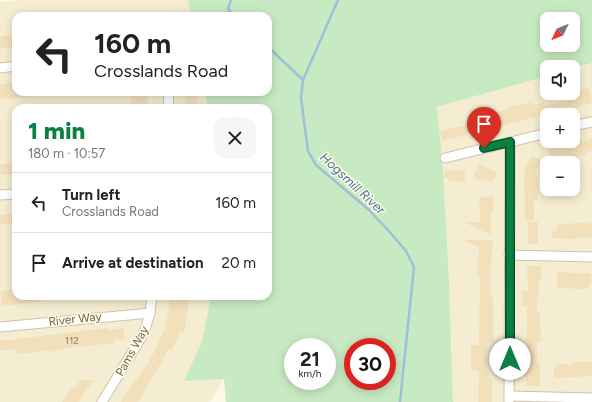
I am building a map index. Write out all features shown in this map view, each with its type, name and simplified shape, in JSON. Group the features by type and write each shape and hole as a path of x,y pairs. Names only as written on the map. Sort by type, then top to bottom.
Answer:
{"street":[{"path":"0,68 12,66"},
{"path":"580,125 592,122"},
{"path":"445,158 540,135"},
{"path":"510,142 509,399 592,398"},
{"path":"0,195 12,194"},
{"path":"509,255 592,257"},
{"name":"Pams Way","path":"102,402 138,347 146,329 152,300"},
{"name":"River Way","path":"0,327 150,313"}],"shaded area":[{"path":"19,0 188,0 190,12 12,12 12,96 206,96 207,104 12,104 12,300 210,300 202,341 184,381 224,379 210,402 0,402 0,2"},
{"path":"592,63 592,402 453,402 449,280 443,169 437,107 540,78 540,100 580,100 580,66"}],"green space":[{"path":"188,0 592,0 592,63 580,66 580,60 540,60 540,78 437,107 443,169 449,280 453,402 226,402 224,379 184,381 202,341 210,300 272,300 272,104 207,104 206,96 272,96 272,12 190,12"}],"building":[{"path":"12,35 12,47 0,48 0,36"},
{"path":"12,82 12,96 33,97 0,99 0,84"},
{"path":"589,88 592,103 575,108 540,108 540,116 442,141 440,131 480,122 479,117 506,110 505,108 512,106 532,102 532,105 544,102 545,106 568,100 580,100 580,91"},
{"path":"132,96 148,96 147,104 131,104"},
{"path":"186,96 197,96 196,104 184,104"},
{"path":"582,139 583,142 592,139 592,150 586,152 587,155 550,156 548,148 580,148 580,140"},
{"path":"532,156 540,160 540,164 534,174 538,177 537,200 534,200 534,220 525,220 524,174 526,171 524,170"},
{"path":"12,162 12,174 0,175 0,164"},
{"path":"479,164 497,173 492,183 482,178 480,181 473,177"},
{"path":"444,171 465,171 465,181 449,181 449,178 444,178"},
{"path":"493,196 491,235 464,222 480,222 479,197"},
{"path":"12,214 12,223 0,224 0,215"},
{"path":"528,222 538,222 538,244 528,244"},
{"path":"558,224 592,224 592,237 576,237 576,239 552,238 552,231 557,231"},
{"path":"466,240 493,240 490,277 491,297 493,297 493,342 487,342 487,373 489,373 489,378 492,378 492,402 478,402 479,371 471,371 471,345 479,345 480,276 477,276 479,246 465,242"},
{"path":"527,266 541,266 539,298 537,298 537,312 540,312 541,342 537,342 537,363 540,363 540,386 526,386 525,361 522,361 522,345 527,345 527,306 523,306 522,291 528,291"},
{"path":"557,272 591,274 591,285 588,285 588,289 557,288"},
{"path":"12,290 12,300 43,301 2,306 0,291"},
{"path":"169,300 188,300 184,333 180,332 172,350 169,349 138,402 121,402 134,381 138,379 155,351 165,328"},
{"path":"107,328 108,330 124,328 125,339 114,340 114,343 48,352 48,350 19,354 13,349 0,351 0,341"},
{"path":"573,362 592,362 592,376 554,378 554,367 557,367 557,364 573,364"},
{"path":"80,380 93,380 79,402 62,402 72,387 75,389"}],"waterway":[{"path":"231,0 228,9 231,12"},
{"name":"Hogsmill River","path":"338,0 303,80 301,98 308,151 316,165 369,210 387,229 406,251 414,267 400,402"},
{"path":"272,51 303,80"}],"route":[{"path":"484,148 510,142 510,359"}]}
